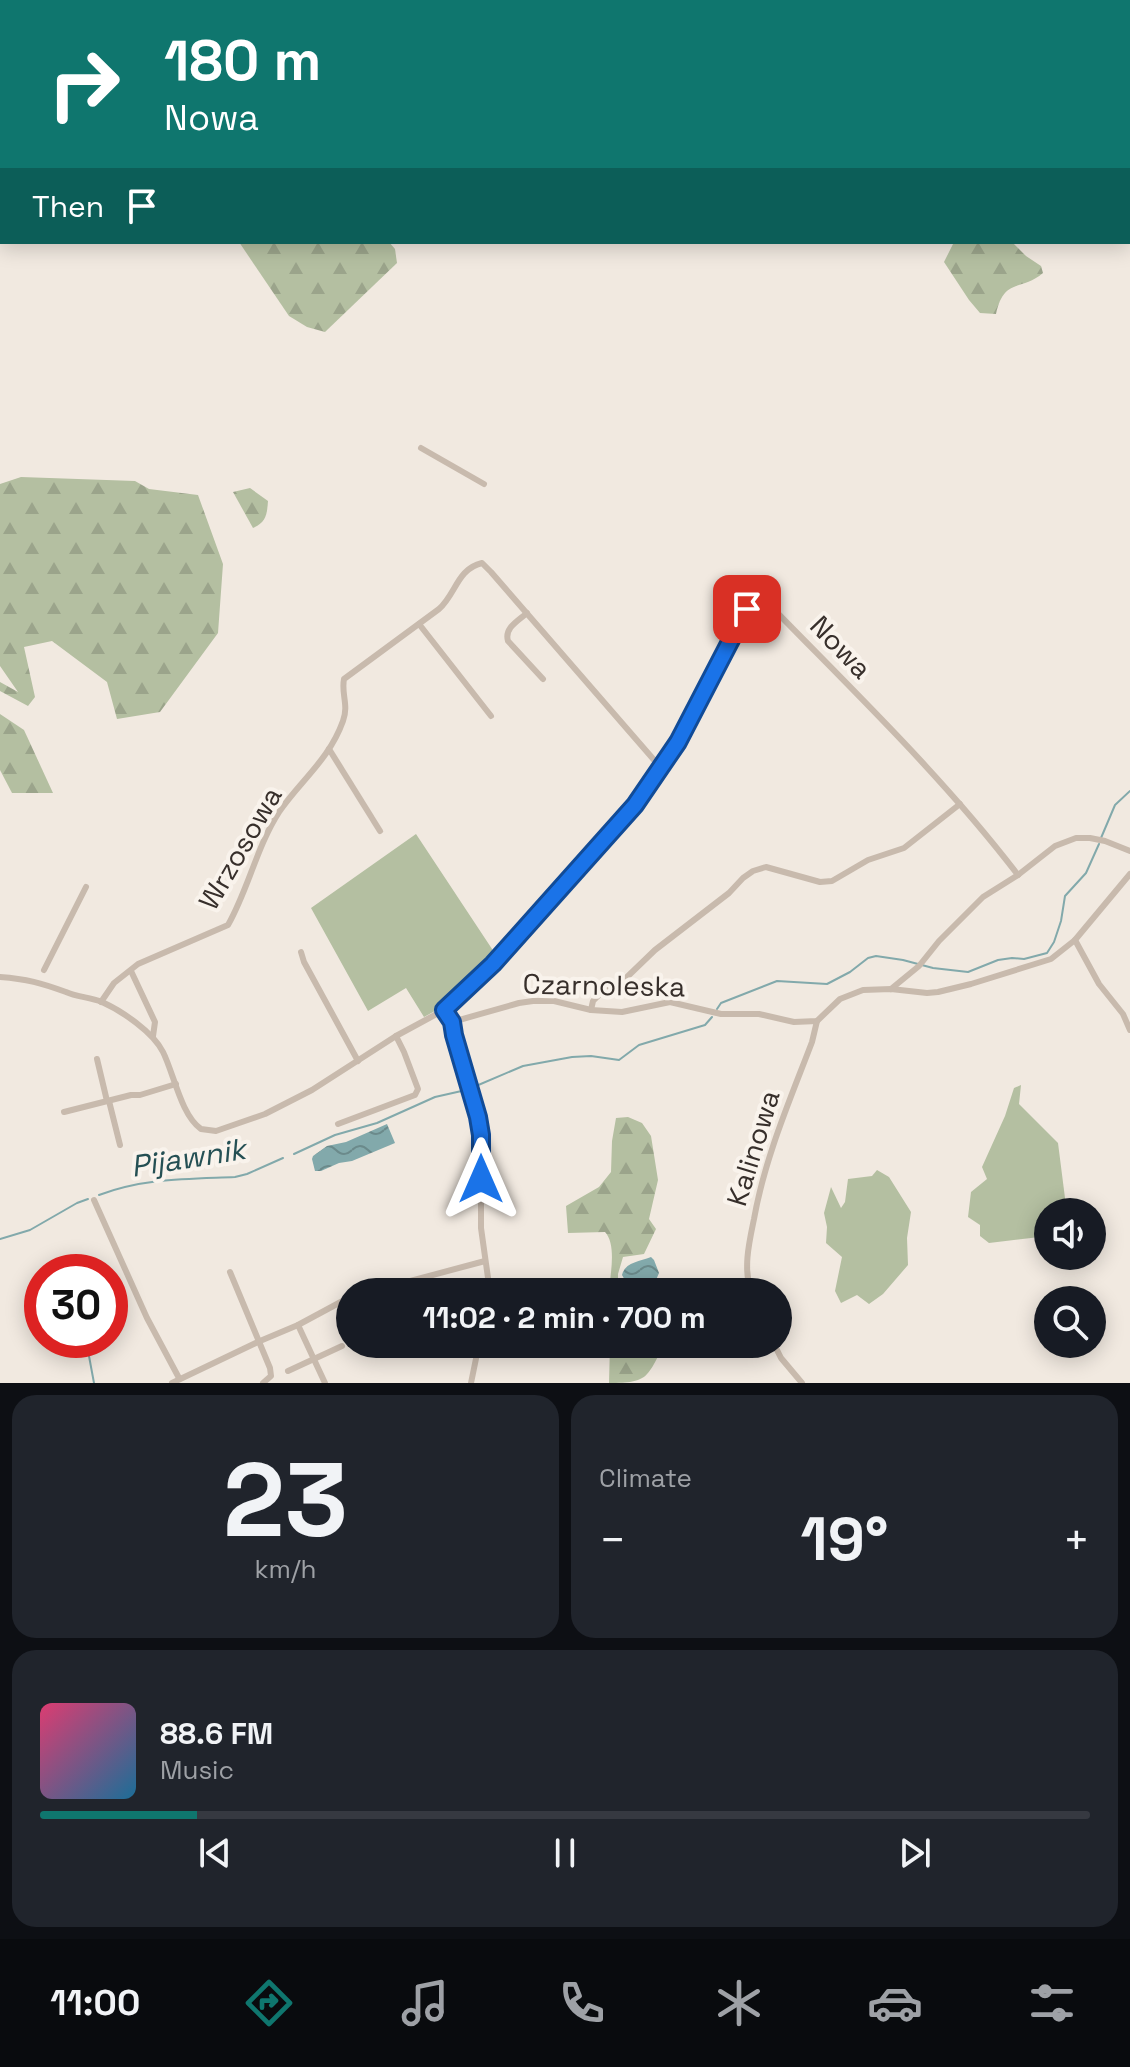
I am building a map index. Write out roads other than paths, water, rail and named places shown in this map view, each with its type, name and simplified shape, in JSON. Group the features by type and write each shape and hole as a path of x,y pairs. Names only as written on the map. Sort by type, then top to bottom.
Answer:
{"street":[{"path":"421,448 484,484"},
{"name":"Wrzosowa","path":"101,1002 114,983 138,964 228,925 278,813 311,776 345,718 344,679 445,604 461,576 479,563 491,572 661,768"},
{"name":"Nowa","path":"444,1010 493,964 623,819 678,742 757,592 981,826 1018,875"},
{"path":"527,613 506,635 543,679"},
{"path":"419,624 491,716"},
{"path":"329,749 380,831"},
{"path":"591,1010 593,1001 600,994 627,977 655,950 753,871 766,867 820,882 832,881 868,860 904,848 960,804"},
{"path":"891,989 921,963 983,897 1064,841 1081,837 1097,839 1130,851"},
{"path":"817,1021 840,999 863,990 927,993 971,984 1051,959 1075,940 1130,874"},
{"path":"44,970 86,887"},
{"path":"1075,940 1099,984 1123,1014 1130,1030"},
{"path":"301,952 358,1061"},
{"path":"131,971 155,1022 153,1036"},
{"path":"0,977 38,982 101,1002 153,1036 163,1051 194,1125 216,1131 265,1114 312,1090 396,1036 444,1010 452,1022 481,1135 481,1228 488,1278"},
{"name":"Czarnoleska","path":"452,1022 533,1001 554,1001 591,1010 622,1012 670,1002 721,1014 759,1014 794,1022 817,1021"},
{"name":"Kalinowa","path":"749,1278 748,1251 761,1182 817,1021"},
{"path":"338,1124 415,1095 418,1089 396,1036"},
{"path":"97,1059 120,1145"},
{"path":"64,1112 176,1084"},
{"path":"94,1200 176,1381 336,1305"},
{"path":"421,1278 485,1261"},
{"path":"230,1272 260,1341 271,1376 263,1383"},
{"path":"298,1325 325,1383"},
{"path":"288,1371 336,1349"},
{"path":"471,1383 476,1358"},
{"path":"781,1358 802,1383"}],"water":[{"path":"387,1124 395,1143 352,1161 315,1171 313,1156 327,1146 346,1142"},
{"path":"651,1257 659,1273 657,1278 624,1278 626,1267"}],"waterway":[{"name":"Pijawnik","path":"1101,838 1115,805 1130,791"},
{"name":"Pijawnik","path":"717,1009 721,1003 777,981 827,984 876,956 968,972 998,960 1024,959 1047,953 1061,921 1065,896 1086,873 1099,844"},
{"name":"Pijawnik","path":"476,1086 523,1066 572,1057 619,1060 639,1045 705,1025 712,1017"},
{"name":"Pijawnik","path":"294,1154 435,1097 466,1090"},
{"name":"Pijawnik","path":"99,1195 150,1182 235,1177 283,1158"},
{"name":"Pijawnik","path":"0,1239 30,1230 88,1199"},
{"path":"89,1358 94,1383"}]}
